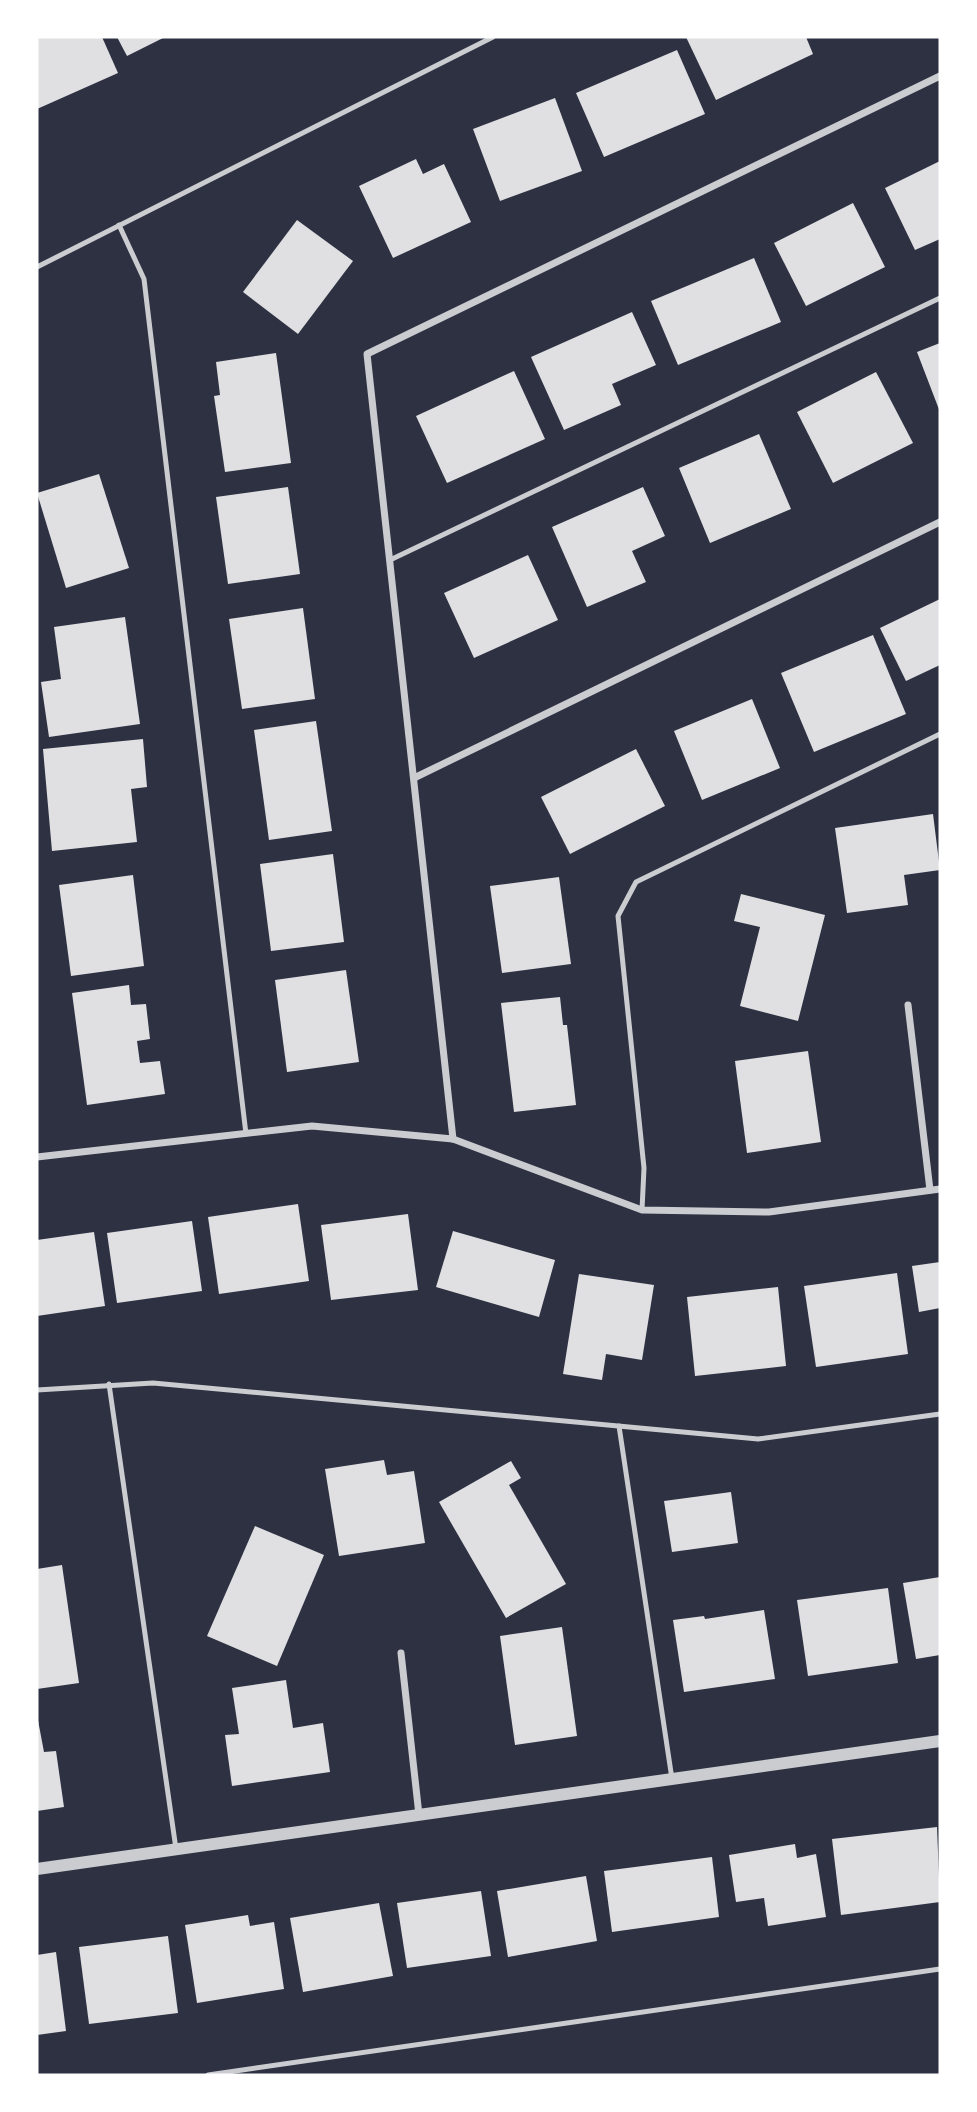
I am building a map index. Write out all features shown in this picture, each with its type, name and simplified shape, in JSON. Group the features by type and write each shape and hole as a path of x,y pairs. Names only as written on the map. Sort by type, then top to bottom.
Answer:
{"street":[{"path":"453,1139 367,354 940,76"},
{"path":"414,778 940,522"},
{"path":"908,1005 930,1190"},
{"path":"37,1157 312,1126 453,1139 642,1210 769,1212 940,1189"},
{"path":"401,1653 419,1815"},
{"path":"37,1869 940,1741"}],"lane":[{"path":"37,267 493,37"},
{"path":"119,225 144,279 246,1133"},
{"path":"390,560 940,298"},
{"path":"642,1210 644,1168 618,916 636,882 940,734"},
{"path":"37,1390 153,1383 758,1439 940,1414"},
{"path":"109,1384 176,1849"},
{"path":"619,1426 672,1780"},
{"path":"208,2075 940,1969"}],"building":[{"path":"37,37 102,37 118,73 37,109"},
{"path":"117,37 165,37 127,56"},
{"path":"686,37 806,37 813,54 716,100"},
{"path":"677,50 705,114 604,157 576,93"},
{"path":"555,98 582,171 500,201 473,129"},
{"path":"416,159 423,174 444,164 471,222 393,258 359,186"},
{"path":"940,161 940,239 915,250 885,188"},
{"path":"853,203 885,267 806,306 774,243"},
{"path":"297,220 353,261 298,334 243,292"},
{"path":"754,258 781,322 678,365 651,301"},
{"path":"632,312 656,365 612,384 621,405 564,430 531,357"},
{"path":"940,343 940,412 917,352"},
{"path":"276,353 291,463 225,472 214,396 220,395 216,362"},
{"path":"514,371 545,439 447,483 416,416"},
{"path":"876,372 913,443 833,483 797,412"},
{"path":"759,434 791,509 710,543 679,468"},
{"path":"99,474 129,568 66,588 37,493"},
{"path":"288,487 300,574 228,584 216,497"},
{"path":"643,487 665,536 632,551 646,582 587,607 552,527"},
{"path":"528,555 558,620 474,658 444,593"},
{"path":"940,599 940,665 906,681 880,628"},
{"path":"303,608 315,699 242,709 229,619"},
{"path":"125,617 140,724 49,737 41,682 61,679 54,627"},
{"path":"873,635 906,714 814,752 781,673"},
{"path":"752,699 780,768 702,800 674,731"},
{"path":"316,721 332,831 269,840 254,730"},
{"path":"143,739 147,787 131,789 137,842 52,851 43,749"},
{"path":"636,749 665,806 570,854 541,797"},
{"path":"933,814 940,870 904,875 908,905 847,913 835,828"},
{"path":"333,854 344,942 271,951 260,864"},
{"path":"133,875 144,966 71,976 59,885"},
{"path":"559,877 571,964 502,973 490,886"},
{"path":"741,894 825,915 798,1021 740,1006 760,927 734,921"},
{"path":"346,970 359,1062 287,1072 275,980"},
{"path":"129,985 131,1005 146,1004 150,1039 137,1041 140,1063 160,1061 165,1094 87,1105 72,993"},
{"path":"560,997 563,1025 567,1025 576,1105 514,1112 501,1003"},
{"path":"808,1051 821,1142 747,1153 735,1061"},
{"path":"298,1204 309,1281 219,1294 208,1217"},
{"path":"408,1214 418,1290 331,1300 321,1225"},
{"path":"192,1221 202,1291 117,1303 107,1233"},
{"path":"453,1231 555,1260 539,1317 436,1287"},
{"path":"94,1232 105,1306 37,1316 37,1240"},
{"path":"940,1262 940,1308 919,1312 912,1266"},
{"path":"897,1273 908,1354 816,1367 804,1286"},
{"path":"579,1274 654,1285 642,1360 606,1354 602,1380 563,1374"},
{"path":"778,1287 786,1366 695,1376 687,1297"},
{"path":"384,1460 387,1475 414,1471 425,1543 339,1556 325,1469"},
{"path":"511,1461 521,1478 509,1485 566,1584 506,1618 439,1502"},
{"path":"731,1492 738,1543 672,1552 664,1501"},
{"path":"255,1526 324,1555 277,1666 207,1636"},
{"path":"62,1565 79,1683 37,1689 37,1569"},
{"path":"940,1577 940,1655 916,1659 903,1583"},
{"path":"888,1588 898,1663 808,1676 797,1600"},
{"path":"764,1610 775,1679 684,1692 673,1620 704,1616 705,1619"},
{"path":"562,1627 577,1736 515,1745 500,1636"},
{"path":"286,1680 293,1728 323,1723 330,1772 232,1786 225,1735 239,1734 232,1688"},
{"path":"37,1715 44,1752 56,1751 64,1807 37,1811"},
{"path":"937,1827 940,1902 841,1915 832,1839"},
{"path":"795,1844 797,1858 816,1854 826,1917 768,1926 764,1898 736,1902 729,1855"},
{"path":"712,1857 719,1917 612,1932 604,1871"},
{"path":"586,1876 597,1941 508,1957 497,1891"},
{"path":"481,1891 491,1956 407,1968 397,1903"},
{"path":"379,1903 393,1976 303,1992 290,1918"},
{"path":"248,1915 250,1926 274,1922 284,1989 197,2003 185,1925"},
{"path":"168,1936 178,2013 89,2024 79,1947"},
{"path":"56,1952 66,2031 37,2035 37,1955"}]}
